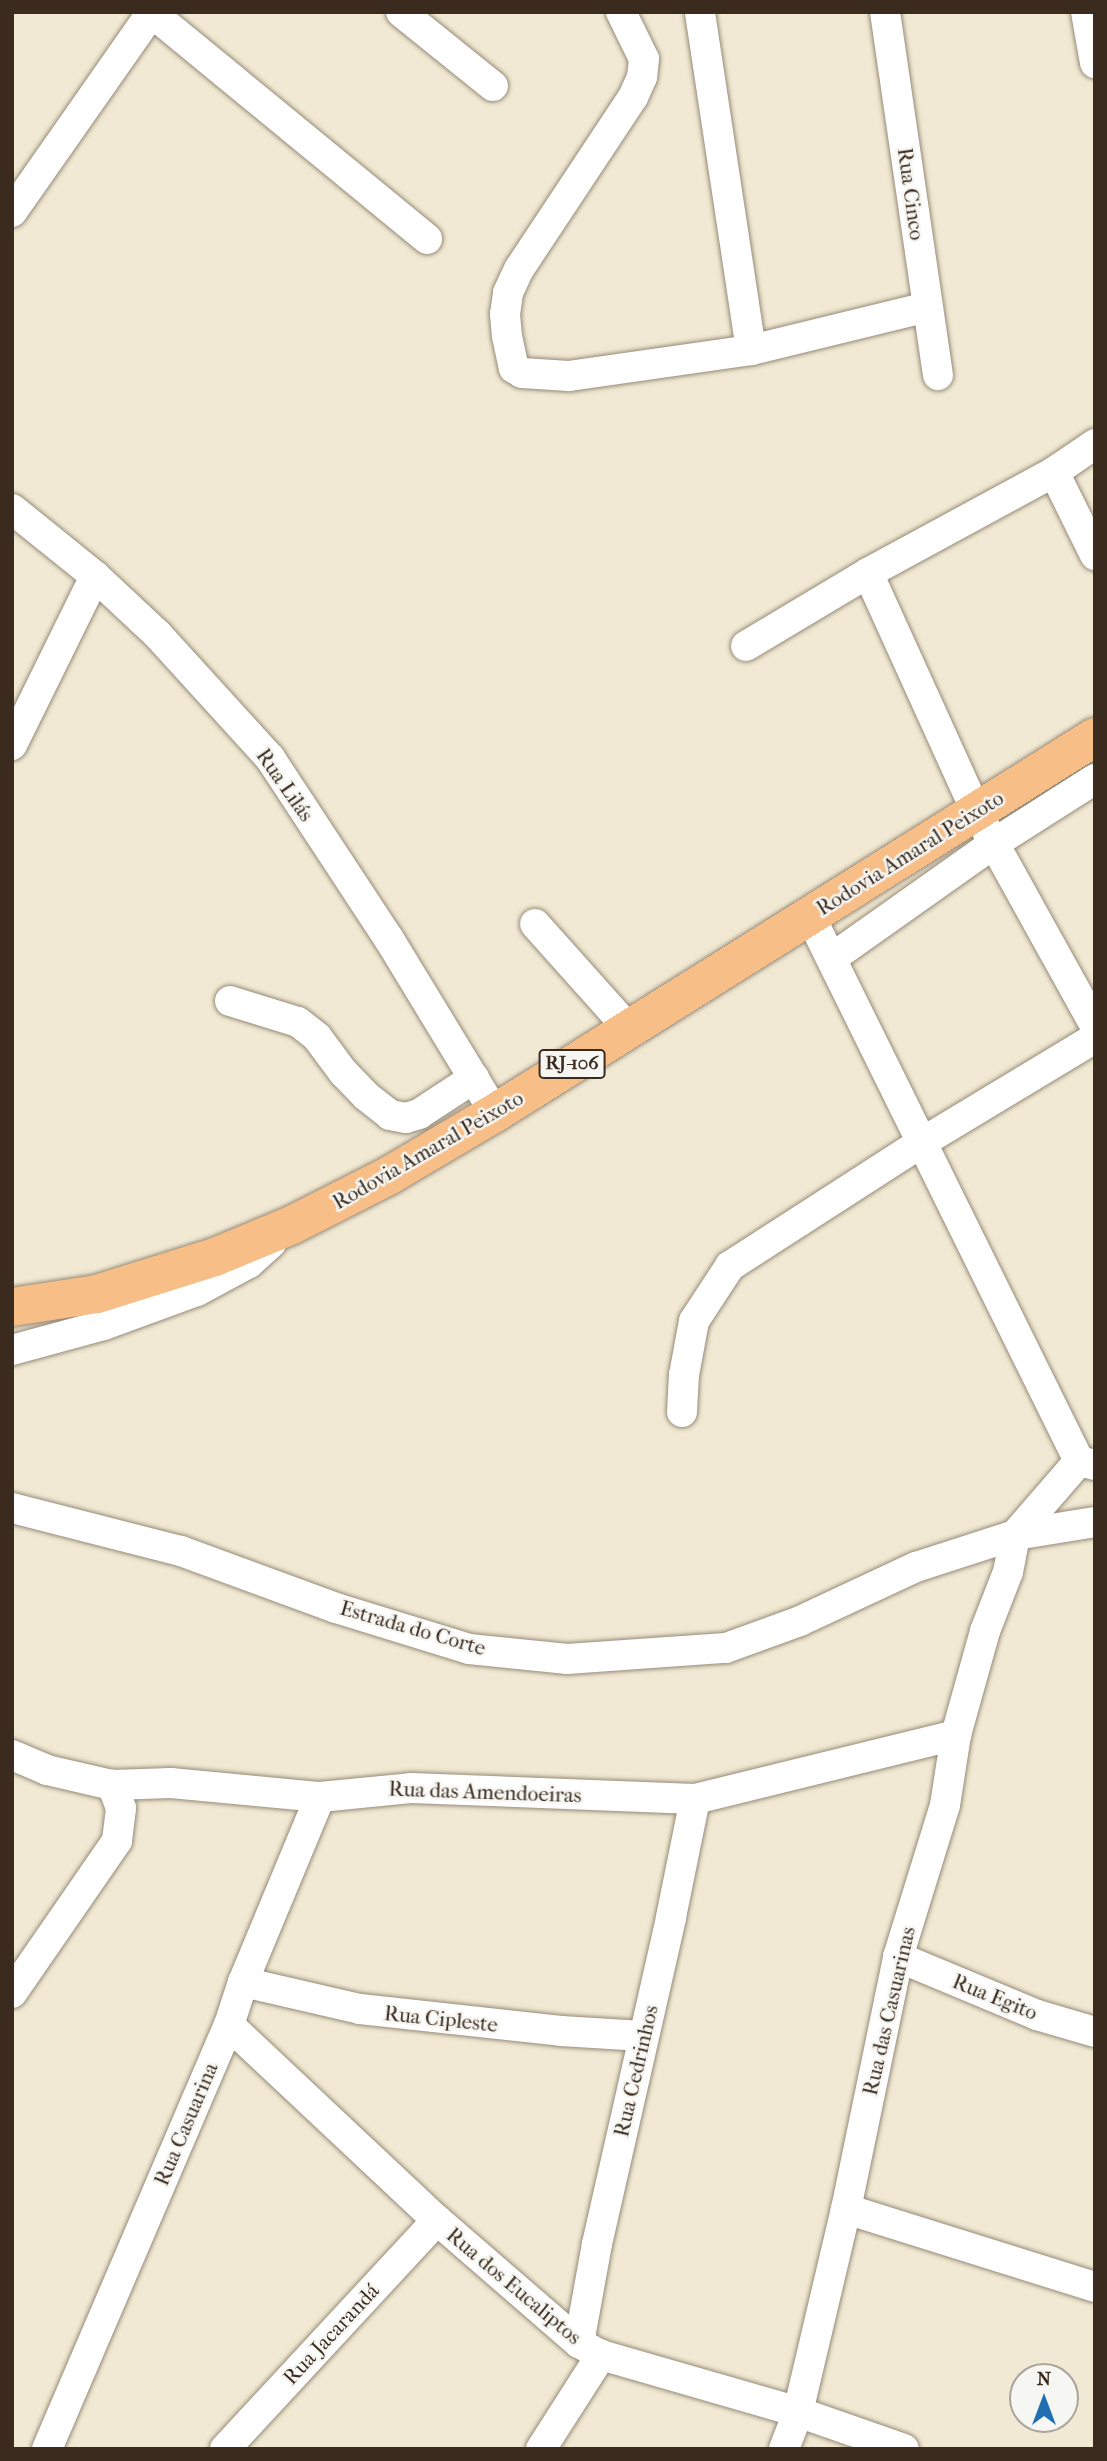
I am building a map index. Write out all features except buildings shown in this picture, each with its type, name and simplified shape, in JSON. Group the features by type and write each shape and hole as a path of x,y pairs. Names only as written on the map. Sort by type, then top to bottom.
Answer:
{"highway":[{"name":"Rodovia Amaral Peixoto","path":"12,1307 97,1294 156,1277 292,1225 390,1175 495,1113 810,916 985,827 1095,737"}],"street":[{"path":"401,12 493,86"},
{"path":"621,12 644,59 642,77 633,97 519,269 508,293 505,314 514,368 535,375 569,376 751,350 928,307"},
{"path":"701,12 751,350"},
{"name":"Rua Cinco","path":"885,12 938,375"},
{"path":"1086,12 1095,63"},
{"path":"14,204 152,13 427,239"},
{"path":"746,646 868,573 1054,472 1095,444"},
{"path":"1054,472 1095,555"},
{"name":"Rua Lilás","path":"12,509 95,576 159,635 270,758 389,939 495,1113"},
{"path":"868,573 985,827 1095,1027"},
{"path":"12,745 95,576"},
{"path":"832,958 985,827 1095,779"},
{"path":"810,916 921,1143 1087,1463 1015,1535"},
{"path":"535,924 629,1029"},
{"path":"230,1002 298,1022 317,1037 358,1088 390,1115 406,1118 419,1114 474,1078"},
{"path":"682,1412 684,1375 694,1321 730,1266 921,1143 1095,1038"},
{"path":"12,1350 104,1325 197,1291 249,1263 292,1225"},
{"name":"Estrada do Corte","path":"12,1508 181,1551 336,1608 469,1649 567,1659 726,1648 800,1621 916,1567 1015,1535 1095,1522"},
{"name":"Rua das Casuarinas","path":"785,2449 798,2412 846,2209 898,1957 945,1805 956,1735 985,1631 1009,1572 1015,1535"},
{"name":"Rua das Amendoeiras","path":"12,1755 47,1770 111,1785 171,1783 320,1797 411,1788 695,1799 956,1735"},
{"path":"12,1993 117,1841 121,1808 111,1785"},
{"name":"Rua Casuarina","path":"47,2449 229,2025 243,1982 320,1797"},
{"name":"Rua Cedrinhos","path":"590,2349 597,2244 695,1799"},
{"name":"Rua Egito","path":"898,1957 1037,2015 1095,2032"},
{"name":"Rua Cipleste","path":"243,1982 383,2012 561,2031 643,2036"},
{"name":"Rua dos Eucaliptos","path":"229,2025 437,2220 590,2349 798,2412 904,2449"},
{"path":"846,2209 1095,2287"},
{"name":"Rua Jacarandá","path":"225,2449 437,2220"},
{"path":"541,2449 590,2349"}]}
